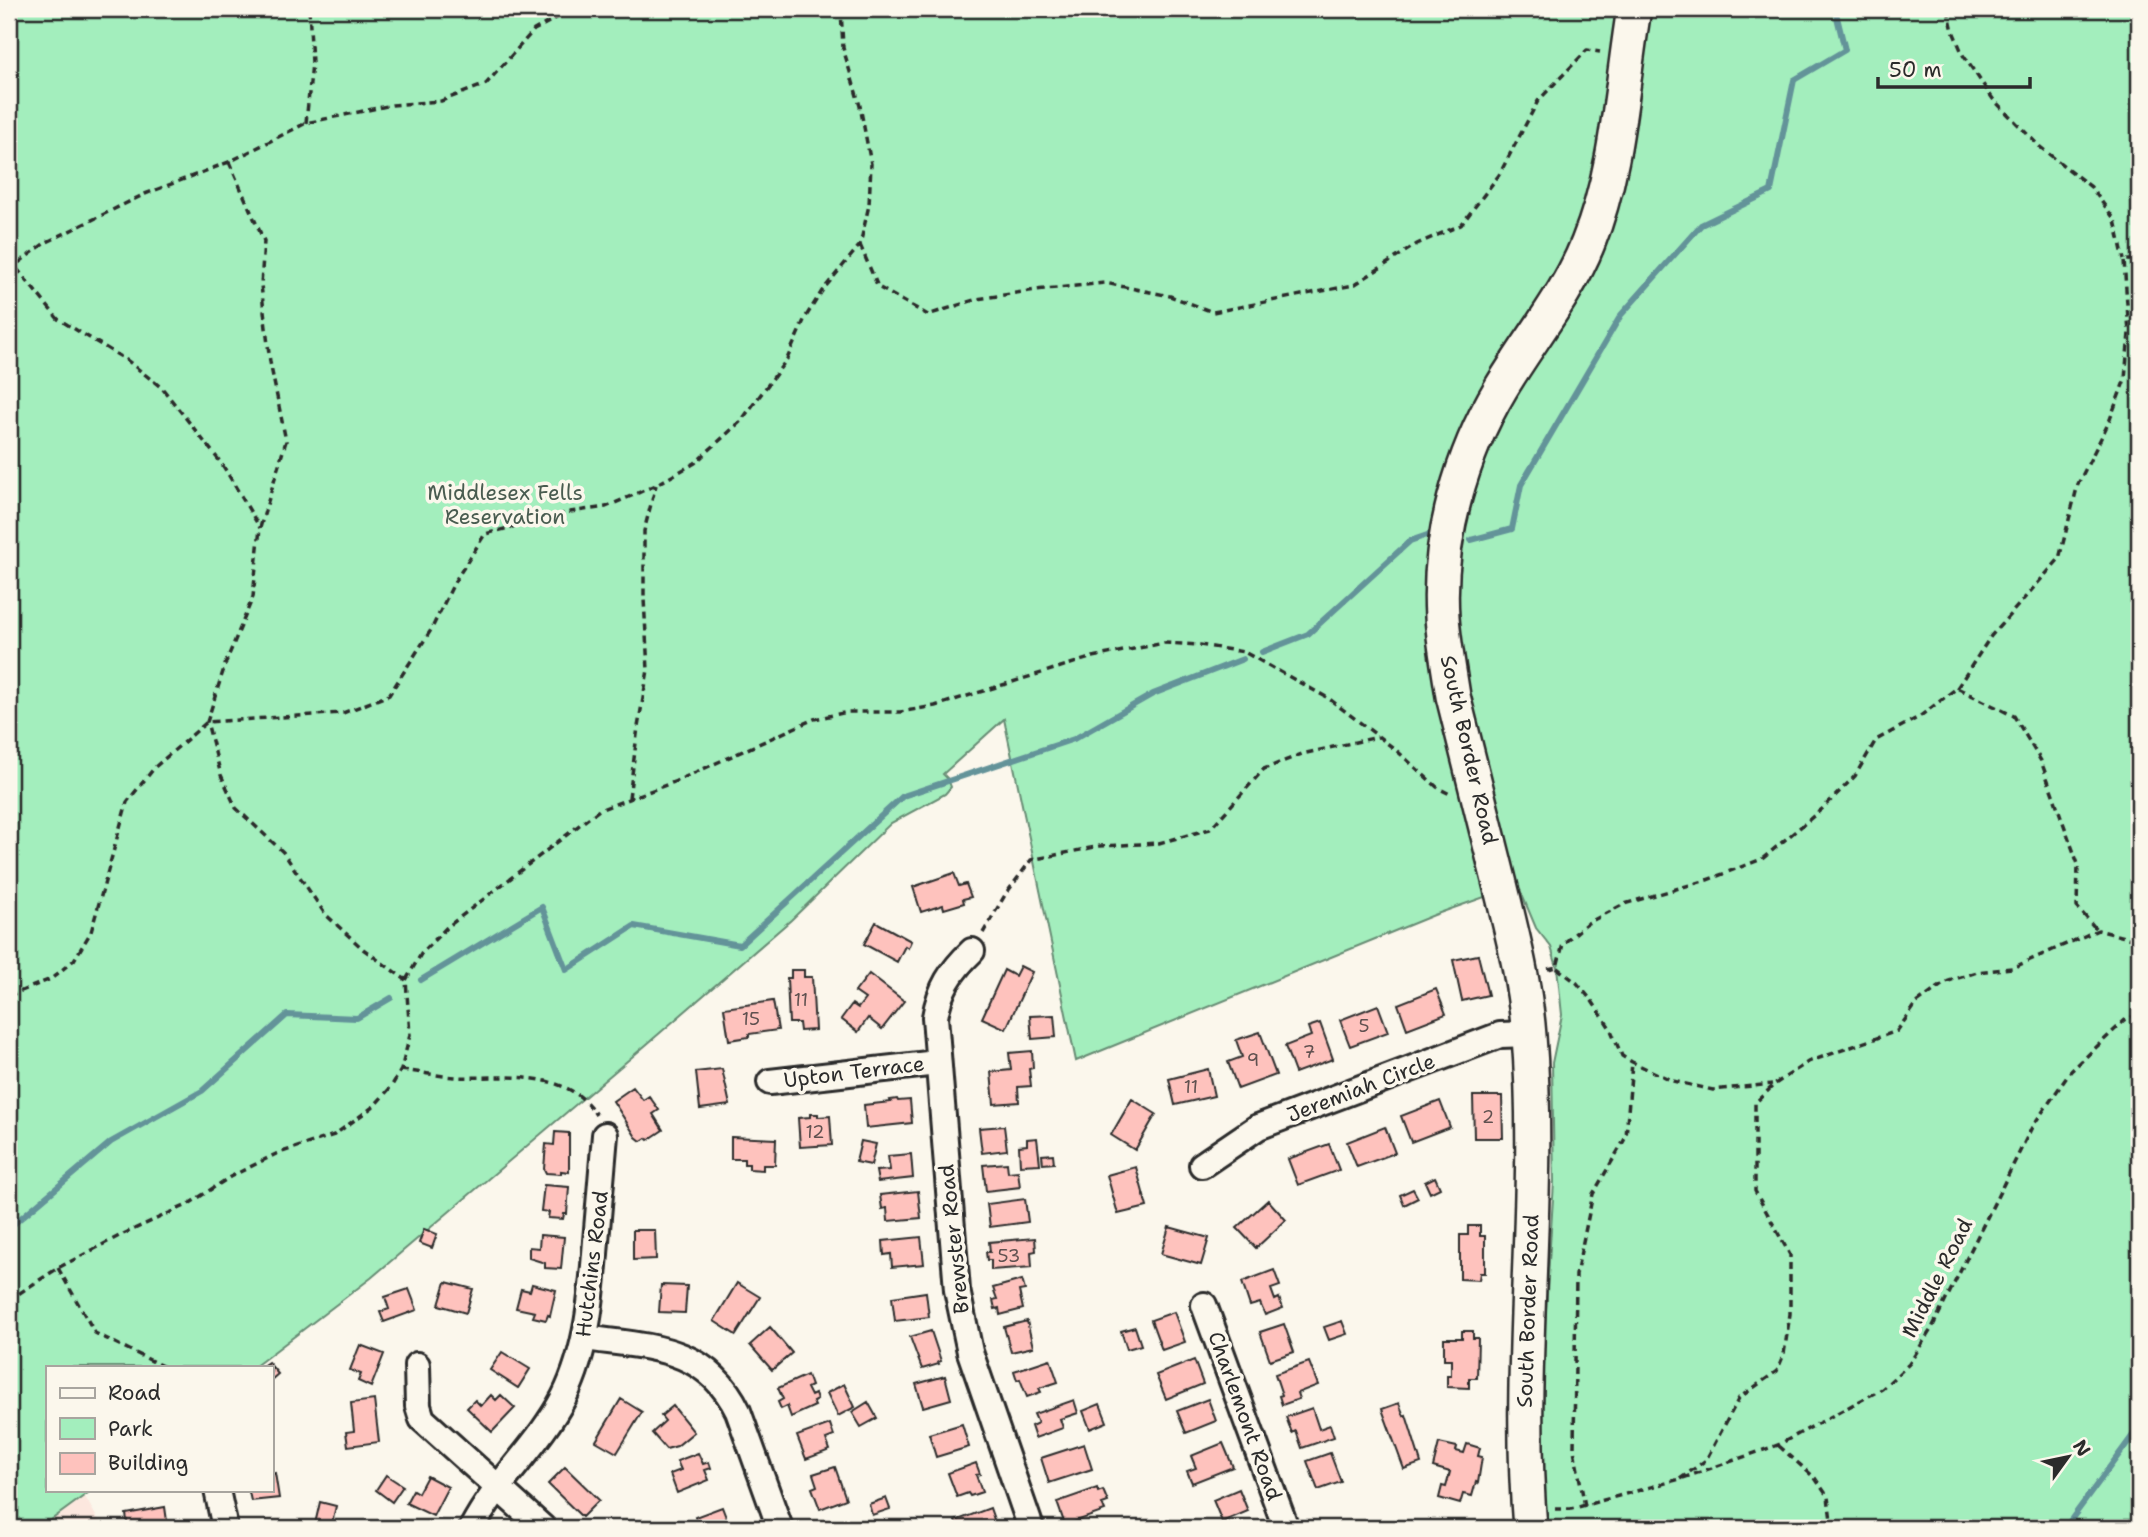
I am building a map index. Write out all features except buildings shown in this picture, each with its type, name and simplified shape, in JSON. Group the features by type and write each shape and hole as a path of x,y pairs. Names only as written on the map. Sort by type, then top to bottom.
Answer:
{"main road":[{"name":"South Border Road","path":"1529,1519 1525,1447 1526,1345 1533,1132 1529,1034 1522,975 1453,696 1446,652 1442,586 1449,528 1463,470 1486,415 1550,313 1588,244 1609,182 1634,9"}],"street":[{"name":"Brewster Road","path":"972,951 955,967 944,983 938,997 935,1017 953,1259 963,1322 974,1365 1031,1528"},
{"name":"Jeremiah Circle","path":"1202,1165 1258,1127 1500,1035 1529,1034"},
{"name":"Upton Terrace","path":"770,1082 937,1063"},
{"name":"Hutchins Road","path":"472,1528 497,1487 532,1447 552,1417 572,1378 585,1338 605,1135"},
{"name":"Charlemont Road","path":"1204,1305 1286,1528"},
{"path":"585,1338 671,1351 699,1364 715,1377 728,1392 738,1411 780,1528"},
{"path":"417,1365 418,1406 422,1419 543,1528"},
{"path":"217,1492 225,1528"}],"path":[{"path":"306,123 312,63 309,9"},
{"path":"9,270 45,243 145,194 229,162 306,123 392,105 441,101 486,84 534,30 573,9"},
{"path":"207,722 342,713 389,695 431,630 455,581 485,534 570,512 606,507 656,485 695,463 741,421 787,359 805,318 822,291 860,244 869,205 871,164 860,106 843,48 841,9"},
{"path":"1557,967 1563,944 1586,924 1624,904 1707,880 1762,859 1822,809 1855,776 1876,740 1919,717 1957,688 1991,636 2059,559 2078,484 2109,422 2125,379 2129,333 2124,260 2115,220 2091,187 2040,147 1993,99 1963,55 1948,9"},
{"path":"860,244 878,287 928,315 977,299 1105,283 1170,296 1213,312 1354,285 1417,244 1461,225 1499,174 1538,102 1587,50 1627,56"},
{"path":"9,996 51,979 74,960 90,932 127,802 155,766 207,722 226,662 253,597 260,528 286,441 270,362 261,285 264,241 229,162"},
{"path":"9,260 58,319 128,361 162,388 222,464 260,528"},
{"path":"2124,260 2139,260"},
{"path":"629,798 648,670 643,599 644,531 656,485"},
{"path":"9,1300 58,1268 187,1205 230,1177 276,1154 334,1135 374,1107 401,1070 411,1035 406,980 421,954 446,928 599,810 674,782 814,719 848,712 900,712 935,706 1093,657 1164,643 1244,652 1328,698 1438,788 1458,798 1479,796"},
{"path":"1957,688 2014,716 2041,761 2078,864 2077,907 2098,930 2139,941"},
{"path":"207,722 221,775 236,808 283,852 325,914 363,948 406,980"},
{"path":"972,951 1005,895 1031,860 1100,846 1159,843 1210,829 1264,769 1302,754 1378,737"},
{"path":"1679,1479 1706,1460 1739,1398 1777,1371 1784,1354 1790,1314 1790,1255 1755,1191 1755,1103 1774,1084 1808,1062 1897,1031 1917,1003 1946,982 1978,972 2012,968 2098,930"},
{"path":"1522,975 1557,967"},
{"path":"1557,967 1577,983 1610,1028 1622,1056 1632,1062 1673,1081 1713,1090 1774,1084"},
{"name":"Middle Road","path":"1529,1519 1679,1479 1778,1445 1882,1390 1909,1364 1932,1328 2032,1127 2071,1071 2125,1020 2139,1014"},
{"path":"1585,1506 1574,1450 1576,1275 1593,1194 1626,1137 1632,1062"},
{"path":"401,1070 454,1077 520,1076 546,1081 573,1091 589,1103 605,1135"},
{"path":"58,1268 95,1333 162,1366"},
{"path":"1778,1445 1815,1478 1828,1497 1832,1528"}],"shaded area":[{"path":"84,1495 103,1528 40,1528"}],"green space":[{"name":"Middlesex Fells Reservation","path":"9,9 2139,9 2139,1528 1542,1528 1542,1373 1554,1182 1552,1063 1562,1015 1557,967 1551,947 1536,928 1518,885 1434,915 1076,1061 1004,719 943,774 951,787 945,794 891,823 791,920 646,1045 371,1278 255,1366 46,1366 46,1492 89,1492 40,1528 9,1528"}],"waterway":[{"path":"1471,540 1512,529 1521,485 1621,315 1701,225 1771,191 1794,80 1845,50 1835,9"},
{"path":"1262,652 1308,634 1410,541 1433,533"},
{"path":"421,980 542,907 566,970 634,926 740,945 903,796 1074,739 1153,694 1243,659"},
{"path":"9,1228 111,1142 202,1091 287,1015 357,1018 391,998"},
{"path":"2065,1528 2139,1427"}]}
